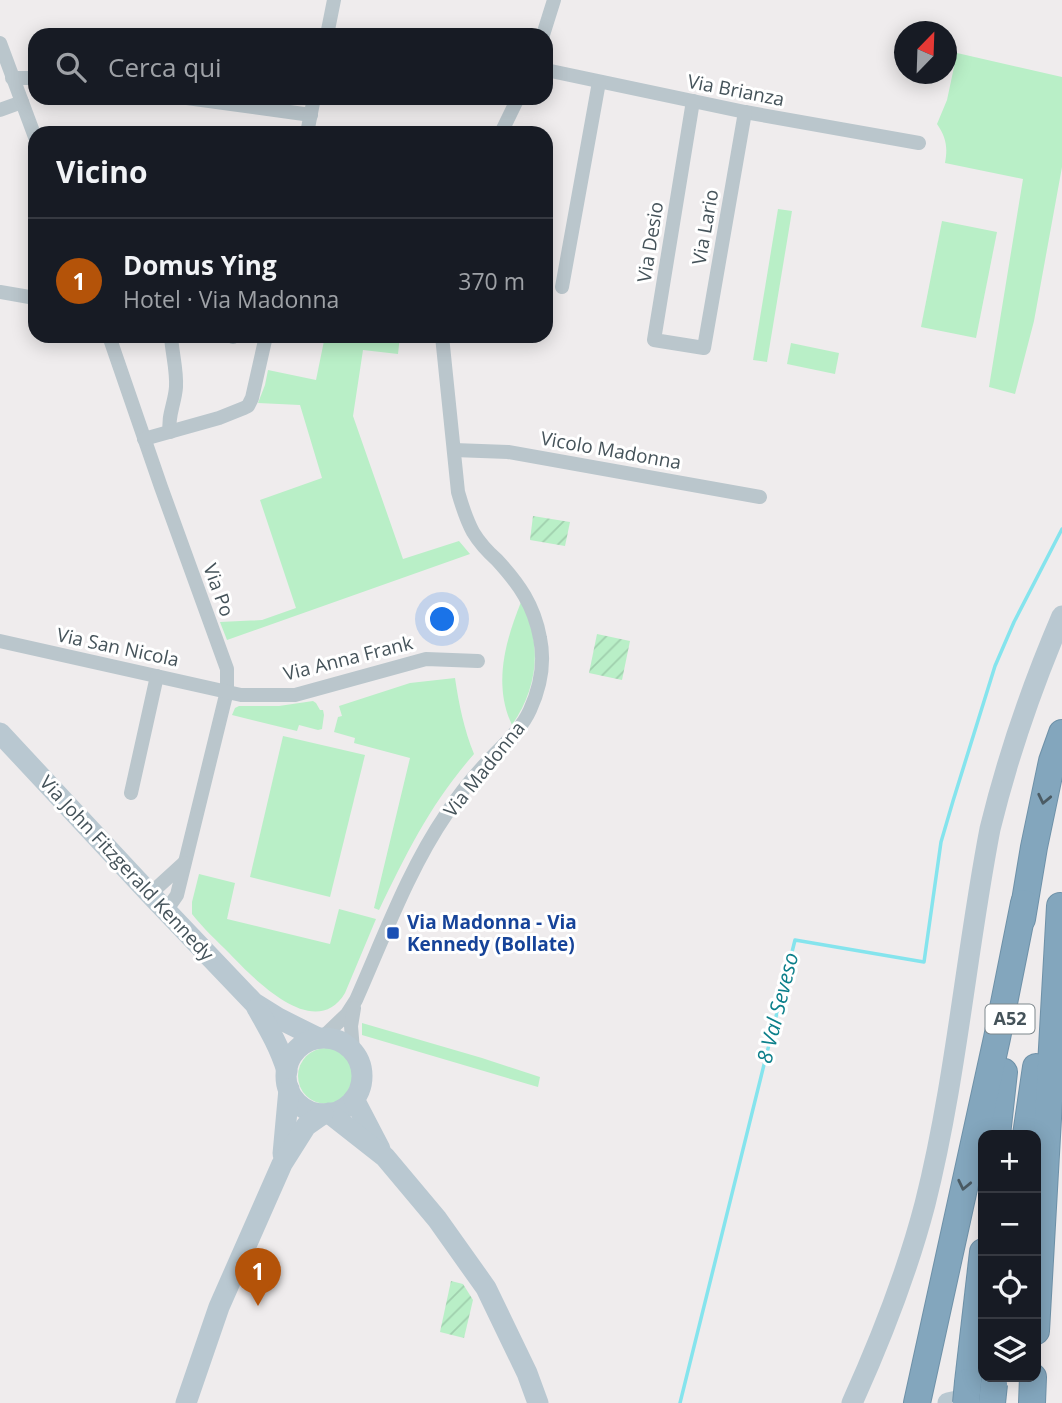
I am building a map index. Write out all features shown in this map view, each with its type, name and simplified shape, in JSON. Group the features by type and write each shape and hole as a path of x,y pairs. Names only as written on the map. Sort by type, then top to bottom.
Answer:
{"highway":[{"name":"A52","path":"998,1130 1024,902 1052,761 1062,733"},
{"name":"A52","path":"1027,1130 1061,901"},
{"path":"1037,1319 1061,901"},
{"path":"917,1403 1024,902"},
{"path":"967,1393 983,1256"},
{"path":"1032,1403 1033,1382"}],"street":[{"path":"328,28 334,0"},
{"path":"545,28 554,0"},
{"path":"0,43 31,126"},
{"name":"Via Brianza","path":"553,72 745,112 919,143"},
{"path":"12,78 28,78"},
{"path":"562,287 598,82"},
{"name":"Via Desio","path":"693,101 654,340 704,348"},
{"path":"0,110 22,102"},
{"path":"238,105 311,115"},
{"path":"309,126 313,105"},
{"path":"504,126 515,105"},
{"name":"Via Lario","path":"704,348 745,112"},
{"path":"0,292 28,297"},
{"name":"Via Po","path":"111,343 227,669 227,691 177,895 166,911"},
{"path":"170,432 168,423 176,390 172,343"},
{"path":"144,439 219,418 248,406 264,343"},
{"name":"Via Madonna","path":"320,1038 347,1014 356,1000 408,883 433,835 471,780 523,722 540,682 542,652 537,623 523,591 474,534 458,492 443,343"},
{"name":"Vicolo Madonna","path":"454,450 508,452 761,496"},
{"path":"852,1403 888,1318 924,1206 944,1112 990,829 999,790 1027,705 1062,616"},
{"name":"Via San Nicola","path":"0,641 227,691"},
{"name":"Via Anna Frank","path":"227,691 241,695 295,695 426,659 478,661"},
{"path":"131,793 158,676"},
{"name":"Via John Fitzgerald Kennedy","path":"0,733 254,1003 273,1036 288,1080"},
{"path":"150,894 185,862"},
{"name":"Via Madonna","path":"353,1050 351,1026 356,1000"},
{"name":"Via John Fitzgerald Kennedy","path":"254,1003 320,1038"},
{"path":"186,1403 219,1307 282,1164 306,1126 326,1114 341,1110 354,1099 361,1088 361,1066 353,1050 338,1040 320,1038 306,1042 289,1062 282,1164"},
{"path":"288,1080 298,1103 306,1109 326,1114 385,1157"},
{"path":"354,1099 385,1157 437,1219 486,1288 527,1373 538,1403"},
{"path":"948,1403 977,1399 995,1392"}],"green space":[{"path":"957,53 1062,77 1062,167 1034,321 1015,394 989,387 1023,179 945,163 945,142 937,124 950,84 957,84"},
{"path":"778,209 792,211 767,362 753,360"},
{"path":"942,221 997,232 976,338 921,327"},
{"path":"324,343 399,343 398,354 363,350 353,416 403,559 459,541 470,554 227,640 220,622 262,620 296,608 260,500 322,478 300,405 258,403 268,370 316,380"},
{"path":"791,343 839,353 835,374 787,364"},
{"path":"533,516 570,522 565,546 530,540"},
{"path":"521,602 533,634 534,665 527,696 512,725 503,695 503,664 510,632"},
{"path":"597,634 630,641 622,680 589,673"},
{"path":"455,678 462,717 474,754 432,810 379,910 374,908 410,758 354,743 355,738 334,732 338,717 342,716 339,706 410,683"},
{"path":"313,701 323,710 324,715 322,729 318,730 299,725 297,731 232,715 239,706 279,706"},
{"path":"283,736 365,755 330,897 250,877"},
{"path":"199,874 235,883 227,919 330,944 339,909 376,919 345,993 332,1007 318,1012 285,1002 269,991 192,914"},
{"path":"362,1023 540,1077 538,1087 362,1035"},
{"path":"320,1048 332,1048 342,1052 350,1060 354,1076 350,1092 342,1100 332,1104 320,1104 310,1100 302,1092 298,1082 298,1070 302,1060 310,1052"},
{"path":"451,1281 463,1284 473,1300 464,1338 440,1332"}],"waterway":[{"name":"8 Val Seveso","path":"680,1403 795,940 924,962 941,842 995,666 1014,622 1062,529"}],"place":[{"name":"Via Madonna - Via Kennedy (Bollate)","path":"393,933"},
{"name":"Domus Ying","path":"258,1306"}]}
